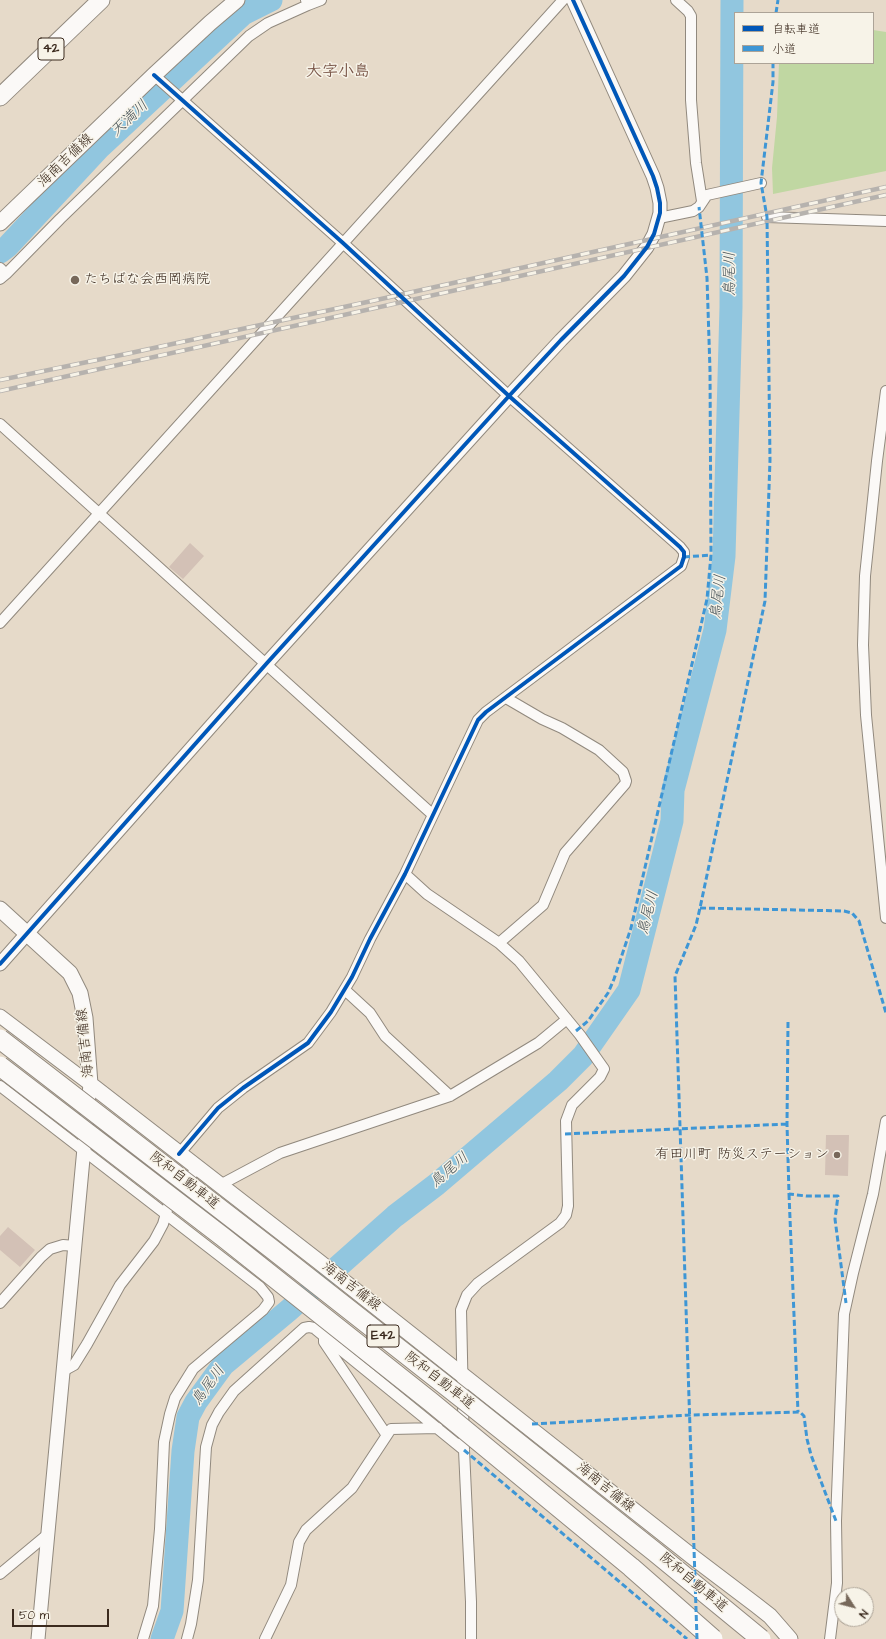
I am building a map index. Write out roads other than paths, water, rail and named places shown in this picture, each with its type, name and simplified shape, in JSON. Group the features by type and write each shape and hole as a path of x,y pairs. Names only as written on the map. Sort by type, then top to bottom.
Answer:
{"highway":[{"name":"42","path":"0,97 101,0"},
{"name":"阪和自動車道","path":"0,1039 272,1248 655,1552 761,1639"},
{"name":"阪和自動車道","path":"0,1066 229,1242 437,1407 619,1557 713,1639"}],"main road":[{"name":"海南吉備線","path":"0,223 210,22 237,0"},
{"name":"海南吉備線","path":"0,909 70,973 80,993 85,1018 90,1084 770,1616 790,1639"}],"street":[{"path":"2,274 66,214 249,36 268,23 307,2 321,0"},
{"path":"0,623 562,0"},
{"path":"0,964 267,663 509,396 629,270 647,247 654,234 659,218 660,203 653,176 573,0"},
{"path":"676,0 688,11 691,16 691,100 696,163 702,201"},
{"path":"154,75 343,243 509,396 684,552 684,557 680,566 478,720 432,814 405,874 345,990 331,1012 308,1042 243,1088 218,1108 179,1154"},
{"path":"659,218 693,210 699,207 707,194 761,183"},
{"path":"767,217 886,221"},
{"path":"886,391 865,576 863,645 866,715 883,902 886,918"},
{"path":"0,424 267,663 432,814"},
{"path":"499,943 543,905 565,853 626,781 623,772 599,750 506,698"},
{"path":"405,874 428,894 499,943 519,961 567,1018 603,1065 604,1069 603,1073 572,1105 566,1121 568,1206 566,1215 560,1223 478,1283 467,1296 461,1310 464,1450 471,1602 471,1639"},
{"path":"345,990 370,1014 385,1036 450,1096"},
{"path":"0,1016 90,1084 38,1639"},
{"path":"220,1185 280,1153 450,1096 538,1043 567,1018"},
{"path":"0,1086 260,1287 265,1292 268,1302 263,1310 193,1369 175,1398 164,1442 160,1529 153,1606 144,1639"},
{"path":"830,1639 837,1583 836,1520 844,1314 873,1194 886,1121"},
{"path":"63,1371 74,1365 120,1285 154,1240 164,1224 169,1203 197,1168"},
{"path":"0,1303 50,1249 63,1245 75,1246"},
{"path":"187,1639 198,1580 206,1447 212,1426 219,1412 234,1391 304,1328 309,1326 314,1328 464,1450"},
{"path":"324,1336 324,1342 386,1434"},
{"path":"265,1639 291,1585 296,1552 302,1535 313,1522 352,1488 386,1434 391,1429 438,1428"},
{"path":"0,1574 48,1534"}],"waterway":[{"name":"天満川","path":"0,252 8,246 100,147 243,14 271,0"},
{"name":"鳥尾川","path":"162,1639 172,1611 183,1451 188,1417 196,1402 223,1365 289,1310 395,1216 437,1184 558,1081 583,1056 629,990 672,821 673,790 715,630 724,556 731,307 732,0"}],"railway":[{"path":"0,380 381,299 886,187"},
{"path":"0,391 886,195"}],"place":[{"name":"たちばな会西岡病院","path":"75,280"},
{"name":"有田川町 防災ステーション","path":"837,1155"}],"district":[{"name":"大字小島","path":"338,73"}]}
